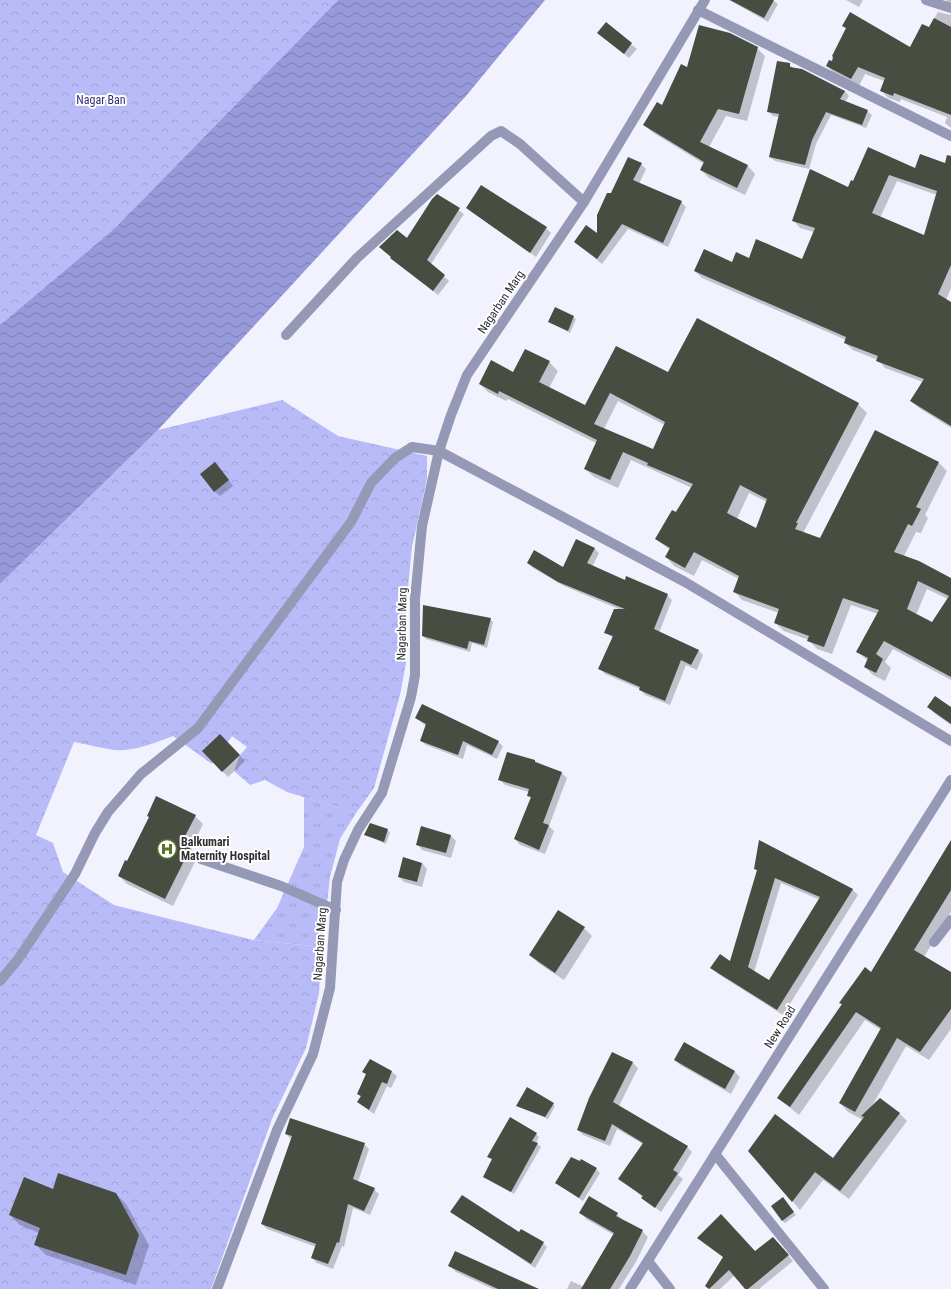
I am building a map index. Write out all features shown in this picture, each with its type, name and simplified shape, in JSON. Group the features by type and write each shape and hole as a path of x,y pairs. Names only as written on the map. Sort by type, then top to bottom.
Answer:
{"street":[{"name":"Nagarban Marg","path":"217,1289 277,1130 313,1054 330,988 337,882 344,860 358,830 382,792 411,697 415,674 415,598 422,526 439,451 468,375 584,202 705,0"},
{"path":"926,0 951,8"},
{"path":"698,10 951,136"},
{"path":"286,335 357,258 491,136 501,131 520,144 584,202"},
{"path":"0,982 19,958 74,874 108,812 141,774 198,728 351,522 371,483 395,458 412,447 439,451 685,582 951,741"},
{"name":"New Road","path":"630,1289 950,783"},
{"path":"201,859 281,886 336,910"},
{"path":"934,942 951,920"},
{"path":"715,1154 824,1289"},
{"path":"648,1261 670,1289"}],"green space":[{"name":"Nagar Ban","path":"0,0 338,0 114,229 0,325"},
{"path":"282,400 338,436 427,456 427,479 412,547 406,608 406,663 400,695 374,788 356,813 287,792 265,780 250,785 234,771 240,755 247,747 232,736 212,764 173,736 130,750 106,749 74,742 36,835 53,843 63,872 114,905 253,940 322,947 319,993 306,1048 272,1119 211,1289 0,1289 0,584 158,430"},
{"path":"304,797 356,813 340,839 330,877 322,947 254,940 277,908 304,847"}],"water":[{"path":"338,0 545,0 466,96 158,430 0,584 0,325 114,229"}],"building":[{"path":"730,0 774,0 764,18"},
{"path":"850,12 910,47 922,24 929,27 934,18 951,27 951,115 894,93 893,96 880,91 885,78 858,67 851,79 826,66 829,60 832,61 832,56 846,28 842,26"},
{"path":"606,22 632,43 624,54 597,33"},
{"path":"699,25 730,33 758,47 739,114 718,109 700,142 748,165 737,188 700,170 704,162 643,125 657,102 662,105 681,64 687,67"},
{"path":"777,61 790,63 790,67 802,69 845,91 840,99 868,110 862,125 826,112 812,140 805,165 769,157 779,114 767,112"},
{"path":"868,147 915,168 920,154 945,163 947,155 951,156 951,265 938,294 951,302 951,426 910,401 924,379 876,361 878,356 844,343 846,337 694,271 704,249 732,262 736,252 749,258 756,239 802,259 815,228 792,221 810,169 848,187 851,180 853,181","holes":["889,175 937,191 924,235 872,213"]},
{"path":"628,157 642,163 633,180 682,201 663,243 622,224 597,259 574,242 586,225 597,233 597,215 607,193 611,193"},
{"path":"481,185 547,227 530,253 466,208"},
{"path":"437,194 460,208 427,260 445,275 433,291 390,258 391,257 379,247 397,230 407,238 432,199"},
{"path":"555,307 574,316 568,331 548,322"},
{"path":"697,318 859,403 796,523 798,523 795,529 820,538 875,430 939,462 916,507 921,509 912,526 908,524 894,552 919,561 951,578 951,677 884,641 876,654 883,659 876,673 864,667 868,658 856,652 879,610 843,598 824,647 807,641 809,636 774,623 779,609 733,592 739,576 694,552 685,568 665,557 670,548 655,539 672,510 676,512 693,484 647,465 648,463 623,452 610,480 584,469 597,440 499,391 498,394 479,384 491,360 513,372 525,349 550,361 539,382 585,405 616,346 668,372","holes":["610,393 665,422 653,449 594,424","740,485 767,499 756,528 727,513","918,581 949,596 932,622 907,609"]},
{"path":"215,462 229,480 214,492 200,474"},
{"path":"576,539 595,548 587,563 625,580 626,576 668,594 654,629 699,650 691,665 681,660 665,701 639,690 640,687 598,669 613,636 604,633 614,609 625,609 558,582 527,563 534,550 563,567"},
{"path":"423,605 491,618 484,645 469,641 467,649 422,636"},
{"path":"935,696 951,707 951,724 927,707"},
{"path":"422,704 499,741 492,755 463,741 458,755 420,741 426,724 415,718"},
{"path":"220,734 240,755 222,772 202,751"},
{"path":"507,752 535,760 535,762 562,772 543,823 549,825 539,850 514,839 531,797 527,796 529,789 498,780"},
{"path":"156,796 196,815 182,842 191,847 165,899 118,876 125,860 127,861 149,817 147,816"},
{"path":"370,823 388,829 384,842 364,835"},
{"path":"421,826 451,835 446,853 416,845"},
{"path":"759,840 853,889 777,1010 710,968 720,954 730,961 757,870 754,869","holes":["775,878 820,897 769,980 748,967"]},
{"path":"951,840 951,890 914,950 951,972 951,1009 920,1052 897,1038 855,1112 839,1103 881,1028 856,1012 790,1107 777,1098 842,1004 839,1003 865,967 871,972"},
{"path":"403,857 422,863 417,882 398,877"},
{"path":"558,910 585,927 555,973 529,955"},
{"path":"684,1042 735,1071 725,1089 674,1060"},
{"path":"612,1052 633,1062 613,1102 688,1146 673,1170 678,1173 655,1208 641,1198 643,1196 618,1179 643,1143 612,1124 605,1141 577,1130 589,1098"},
{"path":"370,1059 392,1071 387,1084 382,1082 369,1110 357,1102 361,1096 357,1094 366,1074 362,1072"},
{"path":"527,1087 554,1103 545,1117 516,1106"},
{"path":"880,1098 900,1113 840,1191 815,1172 792,1202 748,1151 775,1114 833,1158 864,1117 861,1116"},
{"path":"510,1117 537,1133 532,1141 538,1143 511,1192 483,1177 492,1159 487,1157"},
{"path":"290,1118 365,1143 353,1179 375,1188 364,1211 348,1204 339,1243 337,1242 328,1264 311,1258 316,1244 261,1224 292,1136 285,1134"},
{"path":"571,1157 580,1161 581,1159 597,1168 579,1198 555,1183"},
{"path":"58,1173 116,1193 139,1235 126,1275 34,1245 40,1228 9,1215 24,1177 53,1189"},
{"path":"462,1195 519,1232 521,1229 544,1242 531,1264 450,1212"},
{"path":"589,1196 618,1213 616,1216 643,1230 630,1256 610,1289 581,1289 614,1233 579,1213"},
{"path":"783,1197 794,1212 782,1221 771,1206"},
{"path":"721,1214 755,1251 773,1237 789,1255 748,1289 745,1289 729,1270 709,1289 705,1286 723,1257 697,1238"},
{"path":"455,1251 539,1289 498,1289 448,1266"}],"place":[{"name":"Balkumari Maternity Hospital","path":"167,849"}]}
